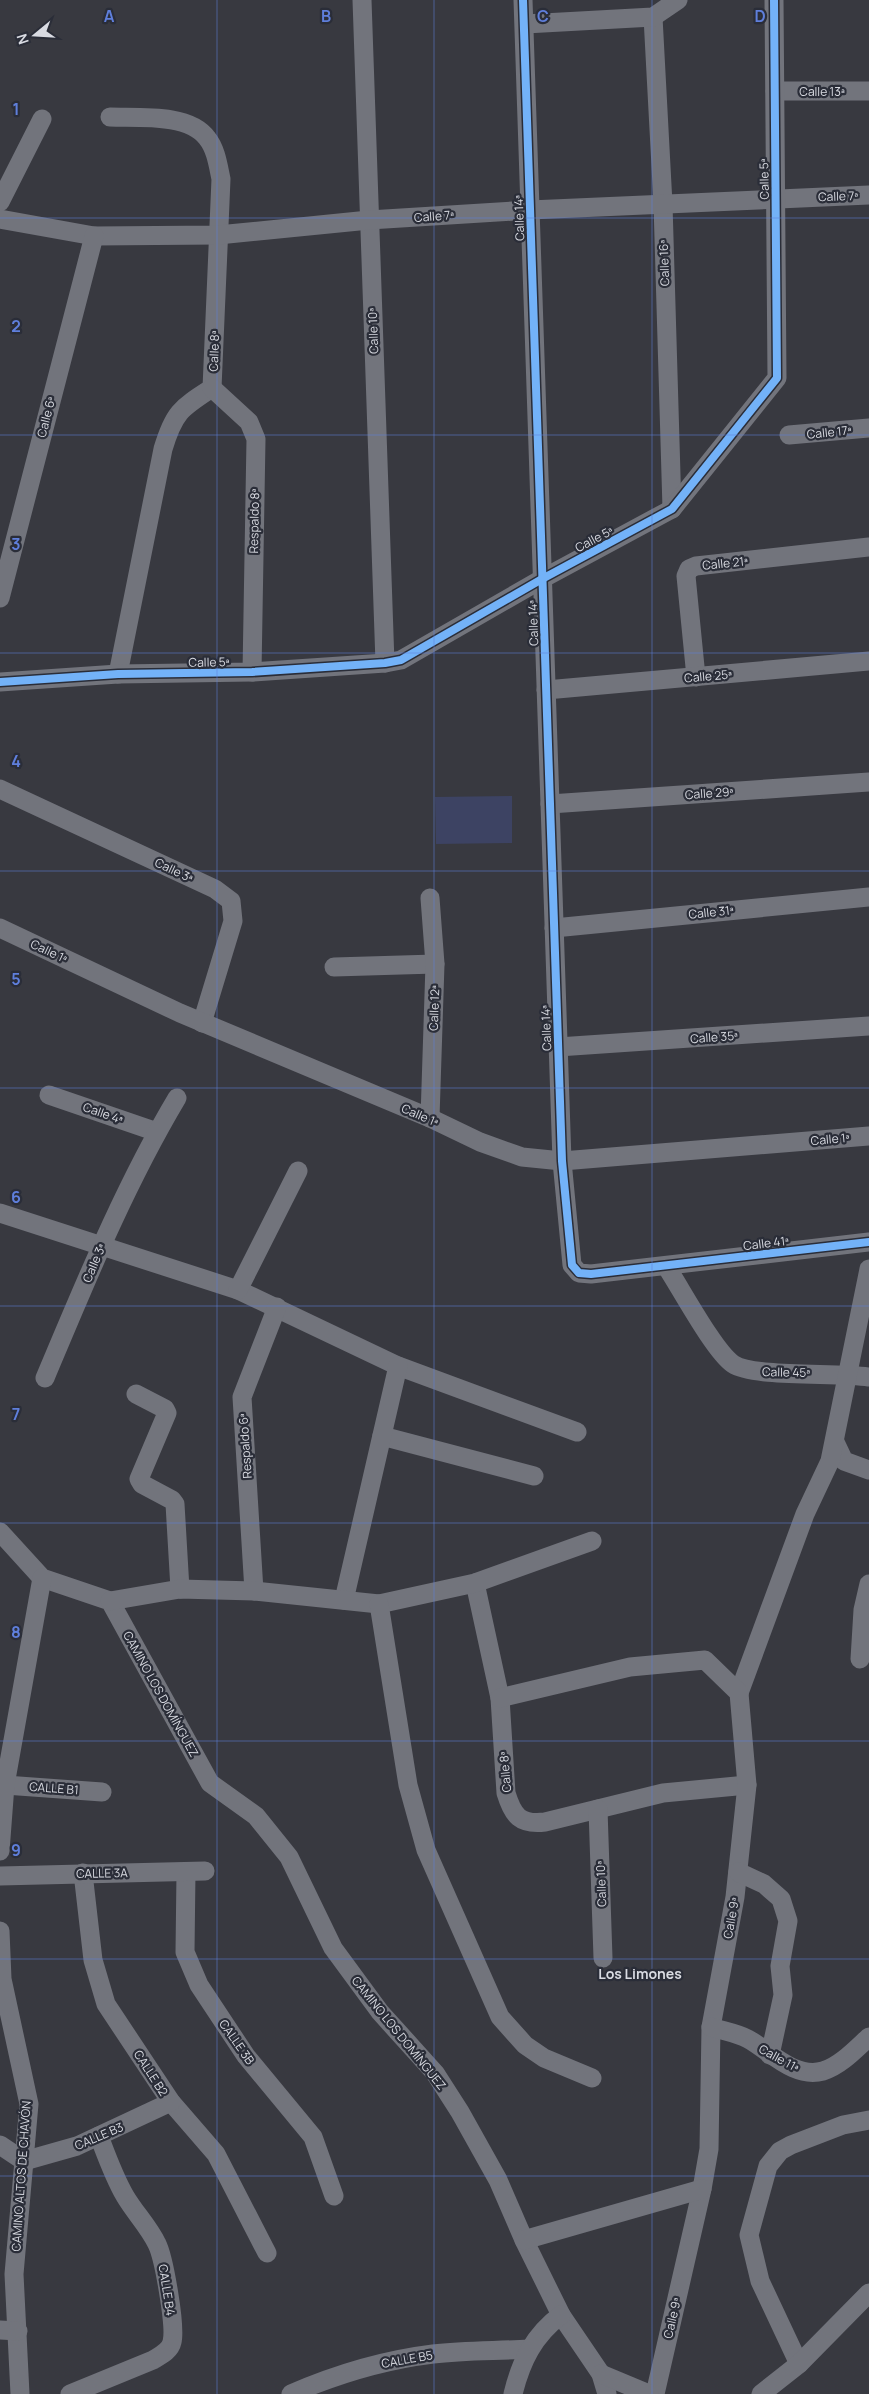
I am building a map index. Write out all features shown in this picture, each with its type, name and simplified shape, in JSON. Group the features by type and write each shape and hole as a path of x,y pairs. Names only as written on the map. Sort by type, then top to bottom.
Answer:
{"street":[{"name":"Calle 10ª","path":"362,0 368,220 385,663"},
{"path":"523,0 525,24 653,17 678,0"},
{"name":"Calle 5ª","path":"0,682 118,674 252,672 385,663 401,660 542,579 672,509 777,378 774,0"},
{"name":"Calle 16ª","path":"653,17 662,204 672,509"},
{"name":"Calle 14ª","path":"525,24 562,1161 572,1265 578,1273 591,1274 666,1266"},
{"name":"Calle 13ª","path":"775,91 869,91"},
{"name":"Calle 8ª","path":"110,117 174,119 194,126 207,137 216,158 221,179 212,388 187,404 171,422 163,449 118,674"},
{"path":"0,202 42,119"},
{"name":"Calle 7ª","path":"0,219 94,236 218,235 368,220 530,210 869,195"},
{"name":"Calle 6ª","path":"0,598 94,236"},
{"name":"Respaldo 8ª","path":"212,388 249,422 256,438 252,672"},
{"name":"Calle 17ª","path":"789,436 869,428"},
{"name":"Calle 21ª","path":"696,677 686,576 689,569 696,566 869,547"},
{"name":"Calle 25ª","path":"546,690 869,661"},
{"name":"Calle 29ª","path":"550,804 869,782"},
{"name":"Calle 3ª","path":"0,789 215,890 231,901 233,921 202,1023"},
{"name":"Calle 31ª","path":"554,928 869,897"},
{"name":"Calle 12ª","path":"430,898 435,964 430,1118"},
{"name":"Calle 1ª","path":"0,928 202,1023 430,1118 480,1142 522,1157 562,1161 869,1136"},
{"path":"334,967 435,964"},
{"name":"Calle 35ª","path":"558,1047 869,1026"},
{"name":"Calle 4ª","path":"50,1095 157,1132"},
{"name":"Calle 3ª","path":"45,1378 101,1246 157,1132 177,1098"},
{"path":"238,1290 298,1172"},
{"path":"0,1213 238,1290 398,1366 577,1432"},
{"name":"Calle 41ª","path":"666,1266 869,1242"},
{"name":"Calle 45ª","path":"666,1266 717,1345 733,1364 754,1372 848,1374 869,1377"},
{"path":"500,1698 630,1667 705,1660 739,1693 805,1514 830,1461 869,1269"},
{"name":"Respaldo 6ª","path":"254,1591 242,1397 277,1307"},
{"path":"344,1600 398,1366"},
{"path":"136,1394 165,1409 168,1413 140,1474 140,1479 142,1484 172,1500 175,1504 180,1589"},
{"path":"382,1436 534,1476"},
{"path":"835,1442 844,1461 869,1470"},
{"path":"0,1532 42,1578 110,1601 180,1589 254,1591 379,1604 475,1582 592,1541"},
{"path":"0,1851 6,1785 42,1578"},
{"name":"Calle 8ª","path":"475,1582 500,1698 506,1793 511,1808 519,1819 531,1824 663,1793 746,1785"},
{"path":"860,1659 863,1610 869,1584"},
{"name":"CAMINO LOS DOMÍNGUEZ","path":"110,1601 210,1783 256,1816 289,1857 333,1948 380,2012 435,2073 460,2112 498,2180 524,2240 561,2315 601,2374 607,2394"},
{"path":"379,1604 408,1785 426,1850 500,2017 516,2035 544,2058 592,2078"},
{"name":"Calle 9ª","path":"655,2394 702,2188 709,2148 711,2027 735,1898 746,1785 739,1693"},
{"name":"CALLE B1","path":"6,1785 102,1792"},
{"name":"Calle 10ª","path":"598,1809 604,1958"},
{"name":"CALLE 3A","path":"0,1876 205,1871"},
{"name":"CALLE 3B","path":"186,1872 185,1952 199,1986 246,2056 313,2137 334,2196"},
{"path":"738,1872 764,1884 781,1899 788,1921 780,1966 783,1995 770,2055"},
{"name":"CALLE B2","path":"83,1873 94,1960 106,2004 171,2102 216,2154 267,2253"},
{"name":"CAMINO ALTOS DE CHAVÓN","path":"0,1931 2,1979 29,2104 24,2161 7,2271 9,2330 20,2394"},
{"name":"Calle 11ª","path":"711,2027 747,2039 770,2055 806,2072 823,2071 842,2061 869,2037"},
{"name":"CALLE B3","path":"24,2161 77,2146 171,2102"},
{"path":"799,2364 760,2281 749,2235 768,2166 780,2151 791,2145 843,2126 869,2120"},
{"name":"CALLE B4","path":"70,2394 153,2360 166,2352 172,2344 174,2332 158,2245 112,2172 99,2136"},
{"path":"0,2145 24,2161"},
{"path":"524,2240 702,2188"},
{"path":"761,2394 799,2364 869,2293"},
{"path":"513,2394 519,2370 529,2349 547,2325 561,2315"},
{"name":"CALLE B5","path":"291,2394 332,2376 386,2362 434,2354 529,2349"},
{"path":"601,2374 649,2394"}],"shaded area":[{"path":"512,796 512,843 436,844 435,797"}],"cycle path":[{"path":"523,0 562,1161 572,1265 579,1273 591,1274 869,1242"},
{"path":"0,682 118,674 252,672 385,663 401,660 542,579 672,509 777,378 774,0"}],"district":[{"name":"Los Limones","path":"640,1973"}]}
